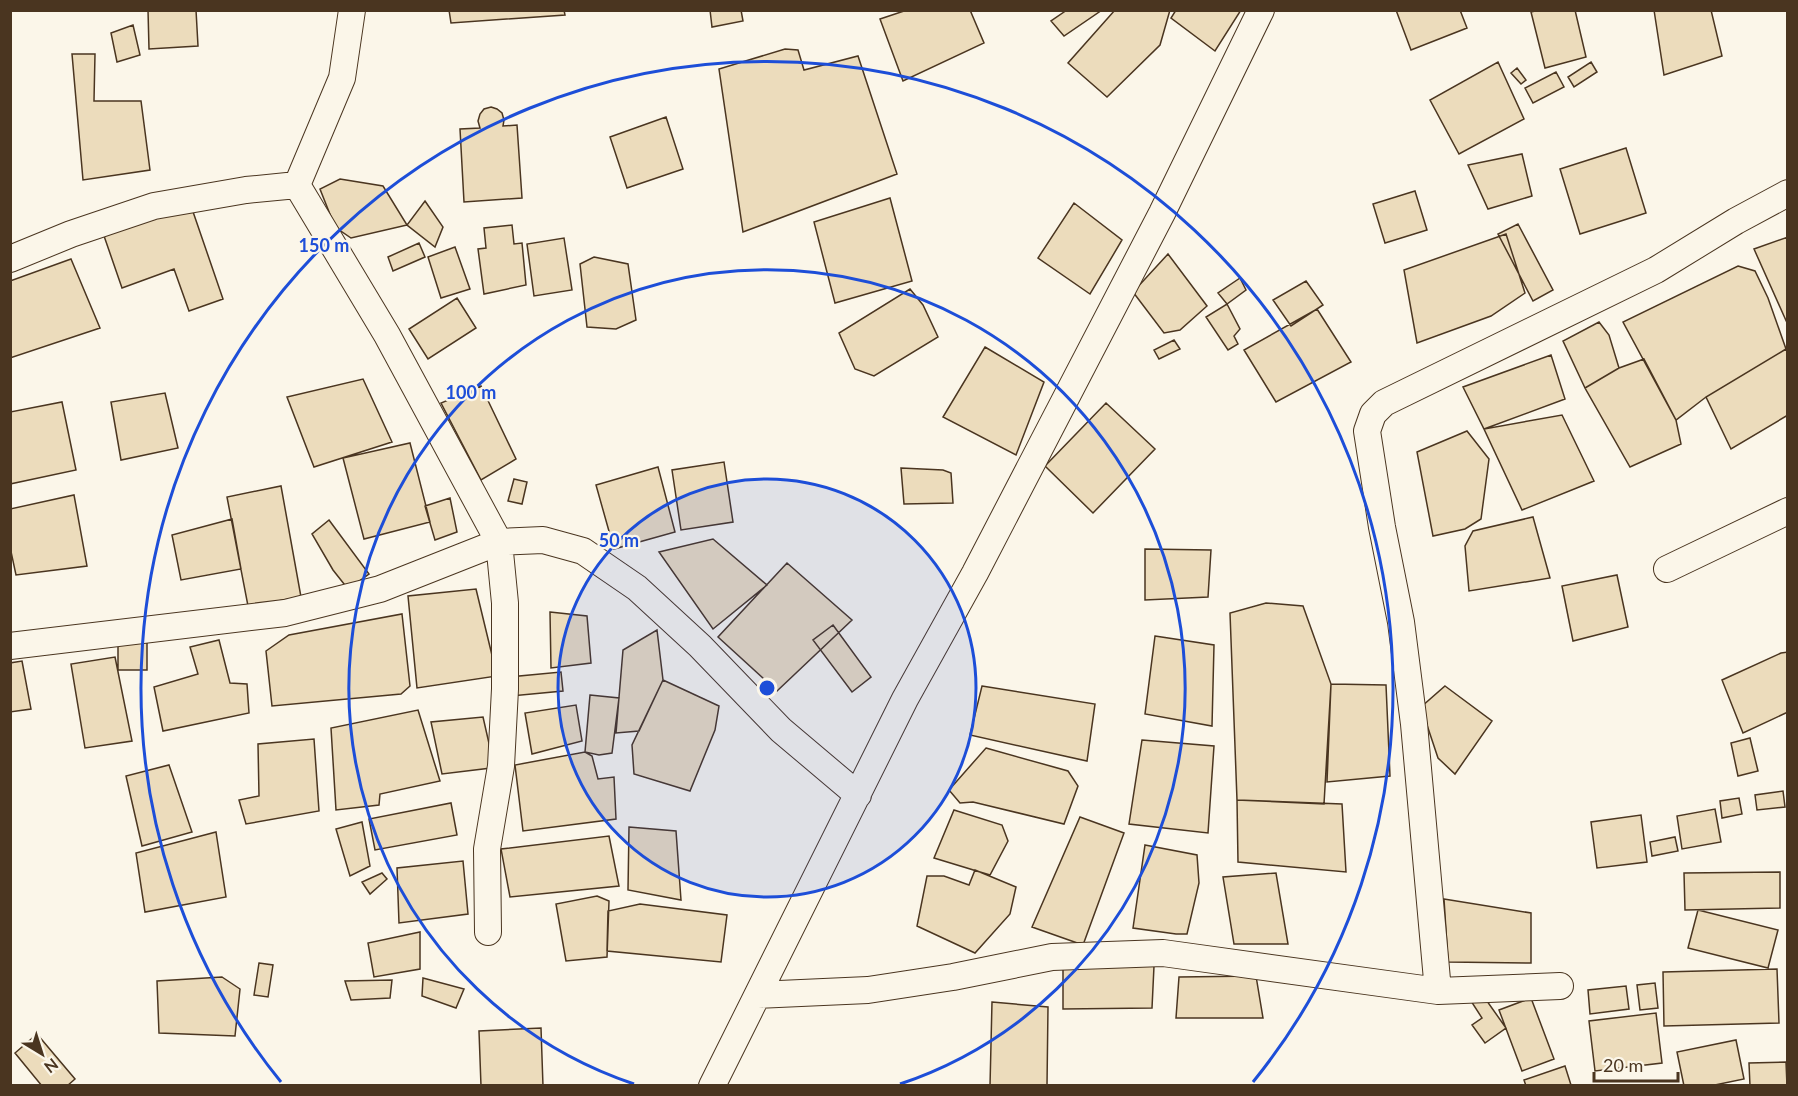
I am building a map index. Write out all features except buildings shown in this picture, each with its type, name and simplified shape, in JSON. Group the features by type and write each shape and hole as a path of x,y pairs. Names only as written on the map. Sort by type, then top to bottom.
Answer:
{"street":[{"path":"297,185 342,78 352,10"},
{"path":"712,1086 905,699 975,573 1162,213 1261,10"},
{"path":"10,259 71,234 154,206 246,190 297,185"},
{"path":"297,185 387,335 499,542 505,603 505,689 501,766 487,849 488,932"},
{"path":"1438,991 1414,724 1401,622 1382,527 1367,431 1373,414 1384,403 1656,270 1736,221 1788,193"},
{"path":"1667,569 1788,511"},
{"path":"10,646 285,614 380,589 499,542 543,540 583,551 637,588 700,646 781,730 858,795"},
{"path":"758,995 868,990 953,977 1052,957 1163,953 1438,991 1560,986"}]}
